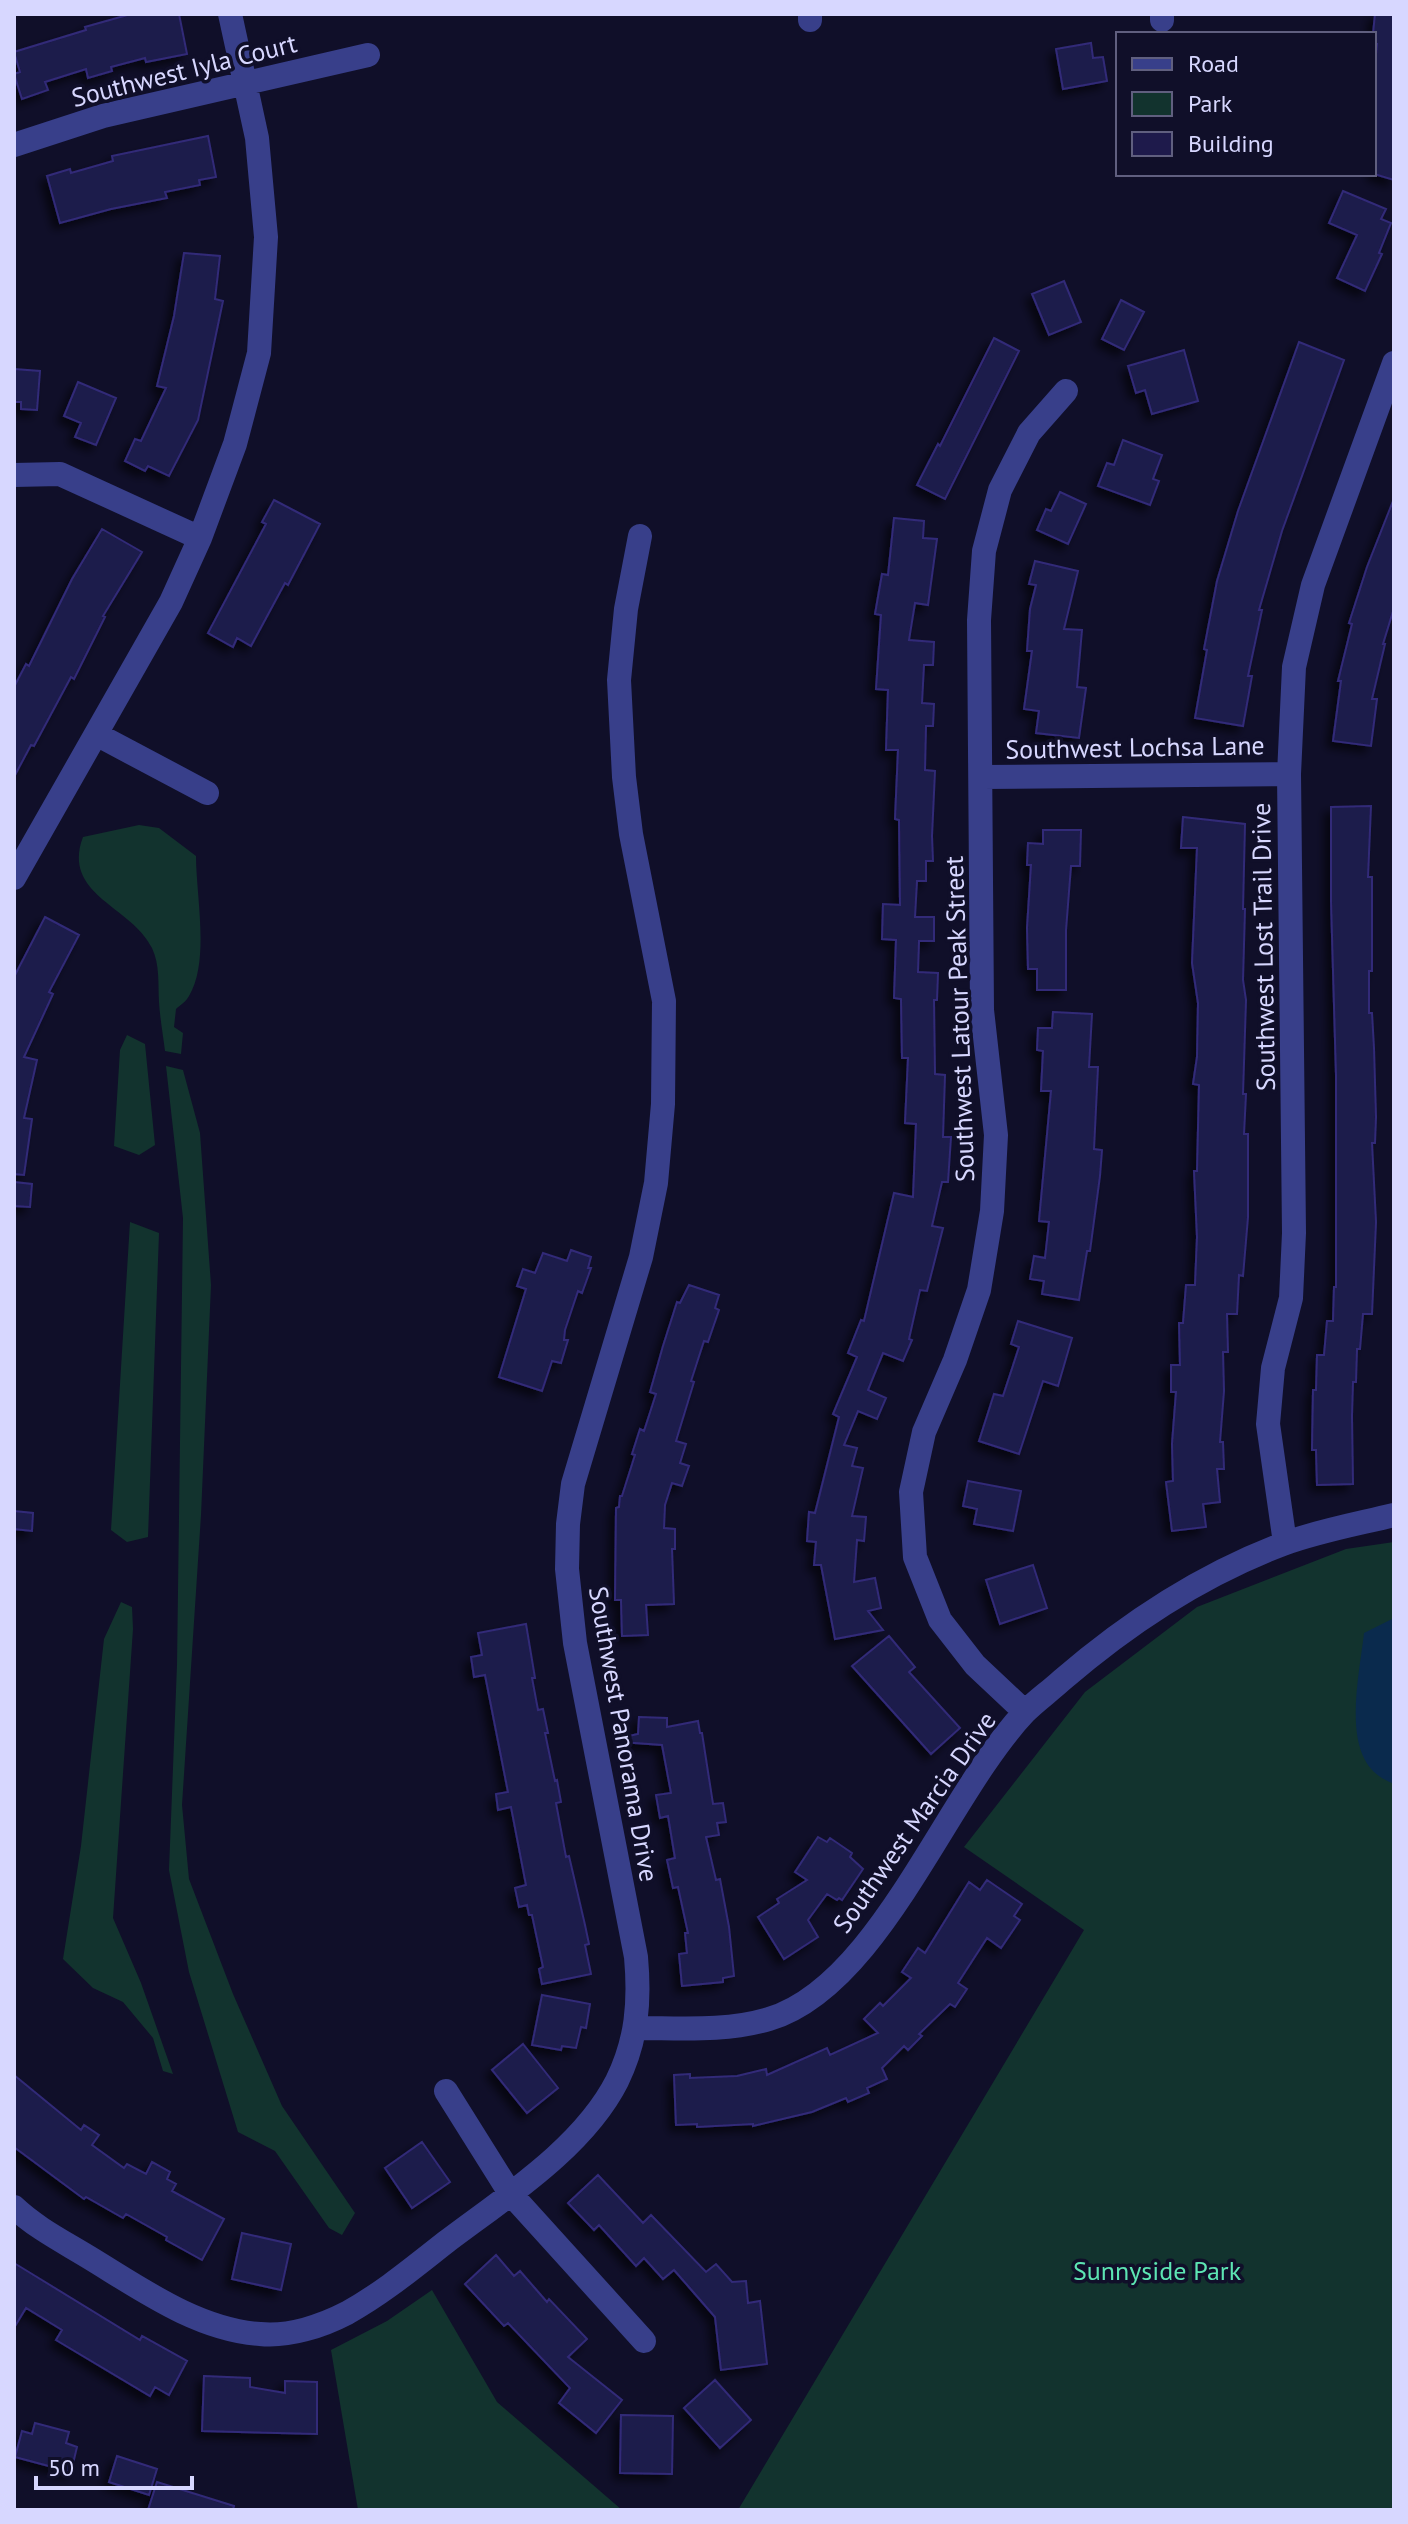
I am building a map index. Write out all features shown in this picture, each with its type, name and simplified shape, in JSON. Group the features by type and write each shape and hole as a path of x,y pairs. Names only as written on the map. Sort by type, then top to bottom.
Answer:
{"street":[{"path":"16,869 171,602 200,538 235,444 259,353 266,237 257,138 230,14"},
{"name":"Southwest Iyla Court","path":"14,145 103,116 368,55"},
{"name":"Southwest Lost Trail Drive","path":"1285,1543 1268,1424 1273,1368 1291,1298 1294,1233 1289,774 1294,667 1313,585 1388,400 1394,363"},
{"name":"Southwest Latour Peak Street","path":"1025,1712 975,1665 940,1620 915,1557 911,1492 924,1432 955,1360 979,1290 992,1211 996,1135 982,1010 979,620 984,551 1000,490 1029,433 1066,391"},
{"path":"14,475 60,474 200,538"},
{"name":"Southwest Panorama Drive","path":"14,2207 49,2233 158,2299 215,2325 261,2334 303,2331 374,2297 510,2193 575,2139 617,2082 636,2028 639,1993 636,1957 578,1659 567,1569 573,1484 641,1257 656,1183 663,1104 664,1001 631,834 624,777 619,680 626,609 640,536"},
{"path":"96,734 207,793"},
{"name":"Southwest Lochsa Lane","path":"982,777 1289,774"},
{"name":"Southwest Marcia Drive","path":"636,2028 713,2029 769,2019 802,2004 830,1985 870,1940 977,1774 1025,1712 1085,1660 1153,1610 1217,1573 1285,1543 1394,1515"},
{"path":"446,2091 510,2193 644,2341"}],"green space":[{"path":"139,825 159,828 196,856 199,965 188,998 176,1009 174,1027 183,1033 181,1054 165,1051 157,968 152,948 130,921 90,887 82,873 79,857 83,837"},
{"path":"127,1035 145,1044 155,1145 139,1155 114,1146 120,1050"},
{"path":"166,1066 183,1070 200,1133 211,1285 201,1515 182,1805 189,1879 233,1994 282,2106 355,2213 342,2235 329,2228 275,2151 238,2132 189,1972 169,1870 177,1665 183,1218"},
{"path":"130,1222 159,1233 148,1537 127,1542 111,1530"},
{"name":"Sunnyside Park","path":"1394,1542 1394,2510 738,2510 1084,1930 964,1847 1085,1692 1197,1607 1346,1549"},
{"path":"121,1602 132,1607 133,1629 113,1918 141,1983 173,2074 163,2071 153,2038 123,2002 93,1988 63,1959 81,1846 104,1639"},
{"path":"432,2290 497,2402 622,2510 358,2510 331,2350 387,2321"}],"water":[{"path":"1394,1618 1394,1784 1377,1775 1365,1760 1356,1715 1364,1633"}],"building":[{"path":"131,14 179,14 187,54 146,62 145,58 111,67 112,71 88,78 86,69 45,82 48,90 22,99 14,74 20,72 14,52"},
{"path":"1375,14 1394,14 1394,180 1376,175 1377,44 1376,32 1373,32"},
{"path":"1091,43 1093,58 1103,57 1107,81 1063,89 1056,49"},
{"path":"208,136 216,177 199,180 200,185 165,192 167,198 60,223 47,176 113,161 112,156"},
{"path":"1343,191 1386,209 1381,219 1391,223 1379,253 1382,254 1365,291 1337,278 1357,235 1329,223"},
{"path":"184,253 220,256 215,299 223,301 198,420 169,476 148,466 145,471 125,461 135,439 141,441 166,388 157,386 174,316"},
{"path":"1064,281 1081,322 1049,335 1032,294"},
{"path":"1121,300 1144,312 1124,350 1102,339"},
{"path":"994,338 1019,351 945,499 917,485"},
{"path":"1299,342 1344,360 1282,531 1259,610 1262,610 1248,676 1252,676 1243,726 1195,718 1217,581 1238,511"},
{"path":"1184,350 1198,401 1152,414 1145,390 1136,393 1128,366"},
{"path":"14,369 40,371 37,410 21,409 21,402 14,402"},
{"path":"78,382 116,398 96,445 75,437 81,423 64,416"},
{"path":"1123,440 1162,455 1153,479 1159,481 1150,505 1098,486 1107,463 1114,465"},
{"path":"1060,492 1086,504 1068,544 1037,530 1046,509 1051,511"},
{"path":"274,500 320,524 251,646 237,638 233,647 208,633 266,524 262,522"},
{"path":"1393,501 1394,608 1372,699 1377,699 1371,746 1333,741 1341,681 1338,681 1352,624 1349,623"},
{"path":"894,518 924,521 923,538 937,539 928,605 915,603 909,640 934,642 933,665 924,665 922,703 934,704 933,726 926,726 925,770 935,771 933,861 926,861 926,881 917,881 915,917 934,917 934,941 919,941 918,972 938,973 937,1000 934,1000 935,1074 945,1075 943,1137 951,1137 948,1182 942,1182 932,1226 943,1228 927,1291 920,1290 909,1339 912,1340 903,1361 883,1353 868,1390 886,1398 877,1419 858,1411 844,1445 857,1448 852,1466 863,1468 852,1516 866,1517 864,1541 857,1540 854,1582 875,1578 881,1608 868,1611 883,1630 835,1639 821,1565 814,1565 816,1542 807,1541 809,1512 815,1513 839,1417 833,1414 857,1357 848,1353 861,1320 864,1321 894,1193 913,1197 916,1124 905,1123 908,1058 902,1058 901,999 894,998 896,940 882,939 883,904 900,905 899,820 895,819 898,750 886,750 888,690 876,689 881,615 875,614 882,574 888,575"},
{"path":"102,529 142,552 103,616 74,679 71,677 14,777 14,687 26,664 29,666 72,579"},
{"path":"1035,561 1078,571 1064,629 1082,630 1077,687 1086,688 1079,738 1036,733 1039,711 1024,709 1032,651 1027,651 1030,609 1036,585 1029,584"},
{"path":"1371,806 1368,877 1372,877 1372,971 1369,971 1369,1013 1372,1013 1376,1117 1375,1143 1372,1143 1376,1222 1372,1314 1363,1314 1356,1382 1353,1382 1353,1484 1317,1485 1316,1450 1312,1450 1313,1390 1316,1390 1317,1355 1324,1355 1327,1321 1333,1321 1336,1287 1331,807"},
{"path":"1183,817 1245,824 1243,1094 1246,1094 1244,1134 1248,1134 1248,1217 1243,1276 1239,1275 1237,1314 1227,1314 1228,1352 1223,1352 1220,1442 1223,1442 1224,1469 1217,1469 1220,1502 1203,1504 1206,1527 1172,1531 1166,1482 1173,1481 1176,1392 1171,1392 1171,1365 1180,1365 1179,1323 1183,1323 1186,1285 1195,1285 1197,1237 1194,1171 1197,1171 1199,1085 1193,1084 1198,1003 1192,963 1197,848 1181,848"},
{"path":"1043,830 1081,830 1080,866 1071,866 1066,930 1066,990 1037,990 1037,969 1028,969 1031,865 1027,865 1028,843 1043,844"},
{"path":"45,917 79,935 49,992 53,994 24,1057 37,1060 24,1118 32,1119 24,1175 14,1174 14,977"},
{"path":"1053,1012 1092,1014 1089,1067 1098,1067 1094,1149 1102,1150 1100,1176 1090,1251 1087,1251 1079,1300 1042,1294 1044,1281 1030,1279 1034,1256 1045,1258 1049,1222 1039,1221 1051,1091 1041,1091 1043,1051 1037,1050 1038,1028 1052,1028"},
{"path":"14,1182 32,1184 30,1207 14,1206"},
{"path":"571,1250 591,1257 588,1268 591,1268 582,1293 578,1291 565,1330 564,1340 568,1340 561,1363 552,1361 542,1391 499,1377 526,1289 517,1286 523,1269 535,1273 543,1253 567,1261"},
{"path":"689,1285 719,1295 715,1308 719,1310 708,1342 704,1341 676,1441 686,1444 680,1463 689,1466 682,1486 672,1483 665,1505 664,1528 675,1529 675,1549 672,1549 674,1604 646,1605 648,1635 622,1636 621,1600 615,1600 616,1508 619,1507 635,1455 632,1454 640,1429 644,1431 656,1394 650,1392 677,1302 680,1303"},
{"path":"1018,1321 1072,1338 1058,1386 1043,1381 1019,1454 979,1441 994,1394 1003,1396 1019,1347 1011,1344"},
{"path":"968,1481 1021,1491 1013,1531 974,1524 977,1509 963,1506"},
{"path":"14,1511 33,1513 32,1531 14,1529"},
{"path":"1033,1565 1047,1608 1000,1624 986,1580"},
{"path":"526,1624 535,1678 532,1678 538,1710 543,1709 548,1733 545,1733 561,1802 556,1803 566,1857 569,1856 589,1944 585,1945 591,1974 542,1984 539,1969 543,1967 532,1915 529,1915 527,1905 519,1907 515,1888 526,1885 511,1807 498,1810 496,1794 508,1792 485,1675 474,1677 471,1657 482,1655 478,1633"},
{"path":"889,1636 915,1667 909,1672 960,1728 931,1754 852,1666"},
{"path":"639,1717 667,1718 667,1727 698,1721 702,1733 713,1804 723,1803 726,1822 717,1823 719,1835 706,1837 716,1880 720,1879 729,1927 734,1976 723,1978 723,1982 682,1986 679,1954 687,1953 685,1933 688,1933 678,1887 673,1888 667,1860 675,1858 668,1816 660,1818 656,1795 671,1793 662,1745 621,1742 620,1738 638,1734"},
{"path":"818,1837 827,1842 830,1838 852,1853 850,1857 863,1869 842,1900 827,1894 808,1920 818,1937 784,1959 758,1917 779,1903 777,1899 807,1880 795,1872"},
{"path":"987,1880 1022,1904 1014,1916 1020,1920 1001,1948 987,1938 958,1983 967,1989 955,2007 950,2004 919,2034 922,2036 908,2050 904,2046 882,2068 887,2079 867,2088 869,2093 848,2102 846,2098 812,2112 753,2126 676,2125 674,2075 690,2074 690,2078 737,2076 766,2069 767,2075 827,2048 830,2055 878,2033 864,2019 880,2003 883,2006 911,1978 902,1972 918,1948 925,1953 969,1882 980,1890"},
{"path":"542,1995 590,2004 586,2028 581,2027 576,2048 562,2046 561,2050 532,2045"},
{"path":"523,2044 558,2088 527,2113 492,2070"},
{"path":"14,2075 81,2130 84,2125 99,2135 92,2145 124,2168 127,2164 146,2174 152,2162 170,2172 167,2179 176,2184 172,2191 224,2219 202,2260 126,2214 123,2218 86,2197 84,2199 14,2147"},
{"path":"422,2142 450,2182 412,2208 385,2168"},
{"path":"598,2175 643,2223 651,2215 706,2272 716,2264 732,2282 746,2281 748,2303 760,2301 767,2364 721,2370 715,2317 674,2270 663,2279 644,2258 636,2266 599,2225 594,2230 568,2203"},
{"path":"242,2233 291,2244 281,2290 232,2279"},
{"path":"496,2255 514,2276 520,2271 547,2302 549,2299 587,2339 568,2357 622,2400 596,2433 559,2403 570,2388 508,2323 504,2326 465,2284"},
{"path":"14,2263 140,2340 142,2336 187,2361 169,2395 155,2387 150,2396 56,2340 62,2330 26,2308 14,2328"},
{"path":"204,2376 250,2378 250,2387 285,2393 285,2381 317,2382 317,2434 202,2431"},
{"path":"715,2380 751,2420 720,2448 684,2408"},
{"path":"621,2415 673,2416 672,2474 620,2473"},
{"path":"35,2423 69,2432 66,2443 77,2447 71,2472 15,2457 22,2431 32,2434"},
{"path":"117,2456 157,2469 149,2495 109,2482"},
{"path":"157,2482 234,2506 233,2510 148,2510"}]}
